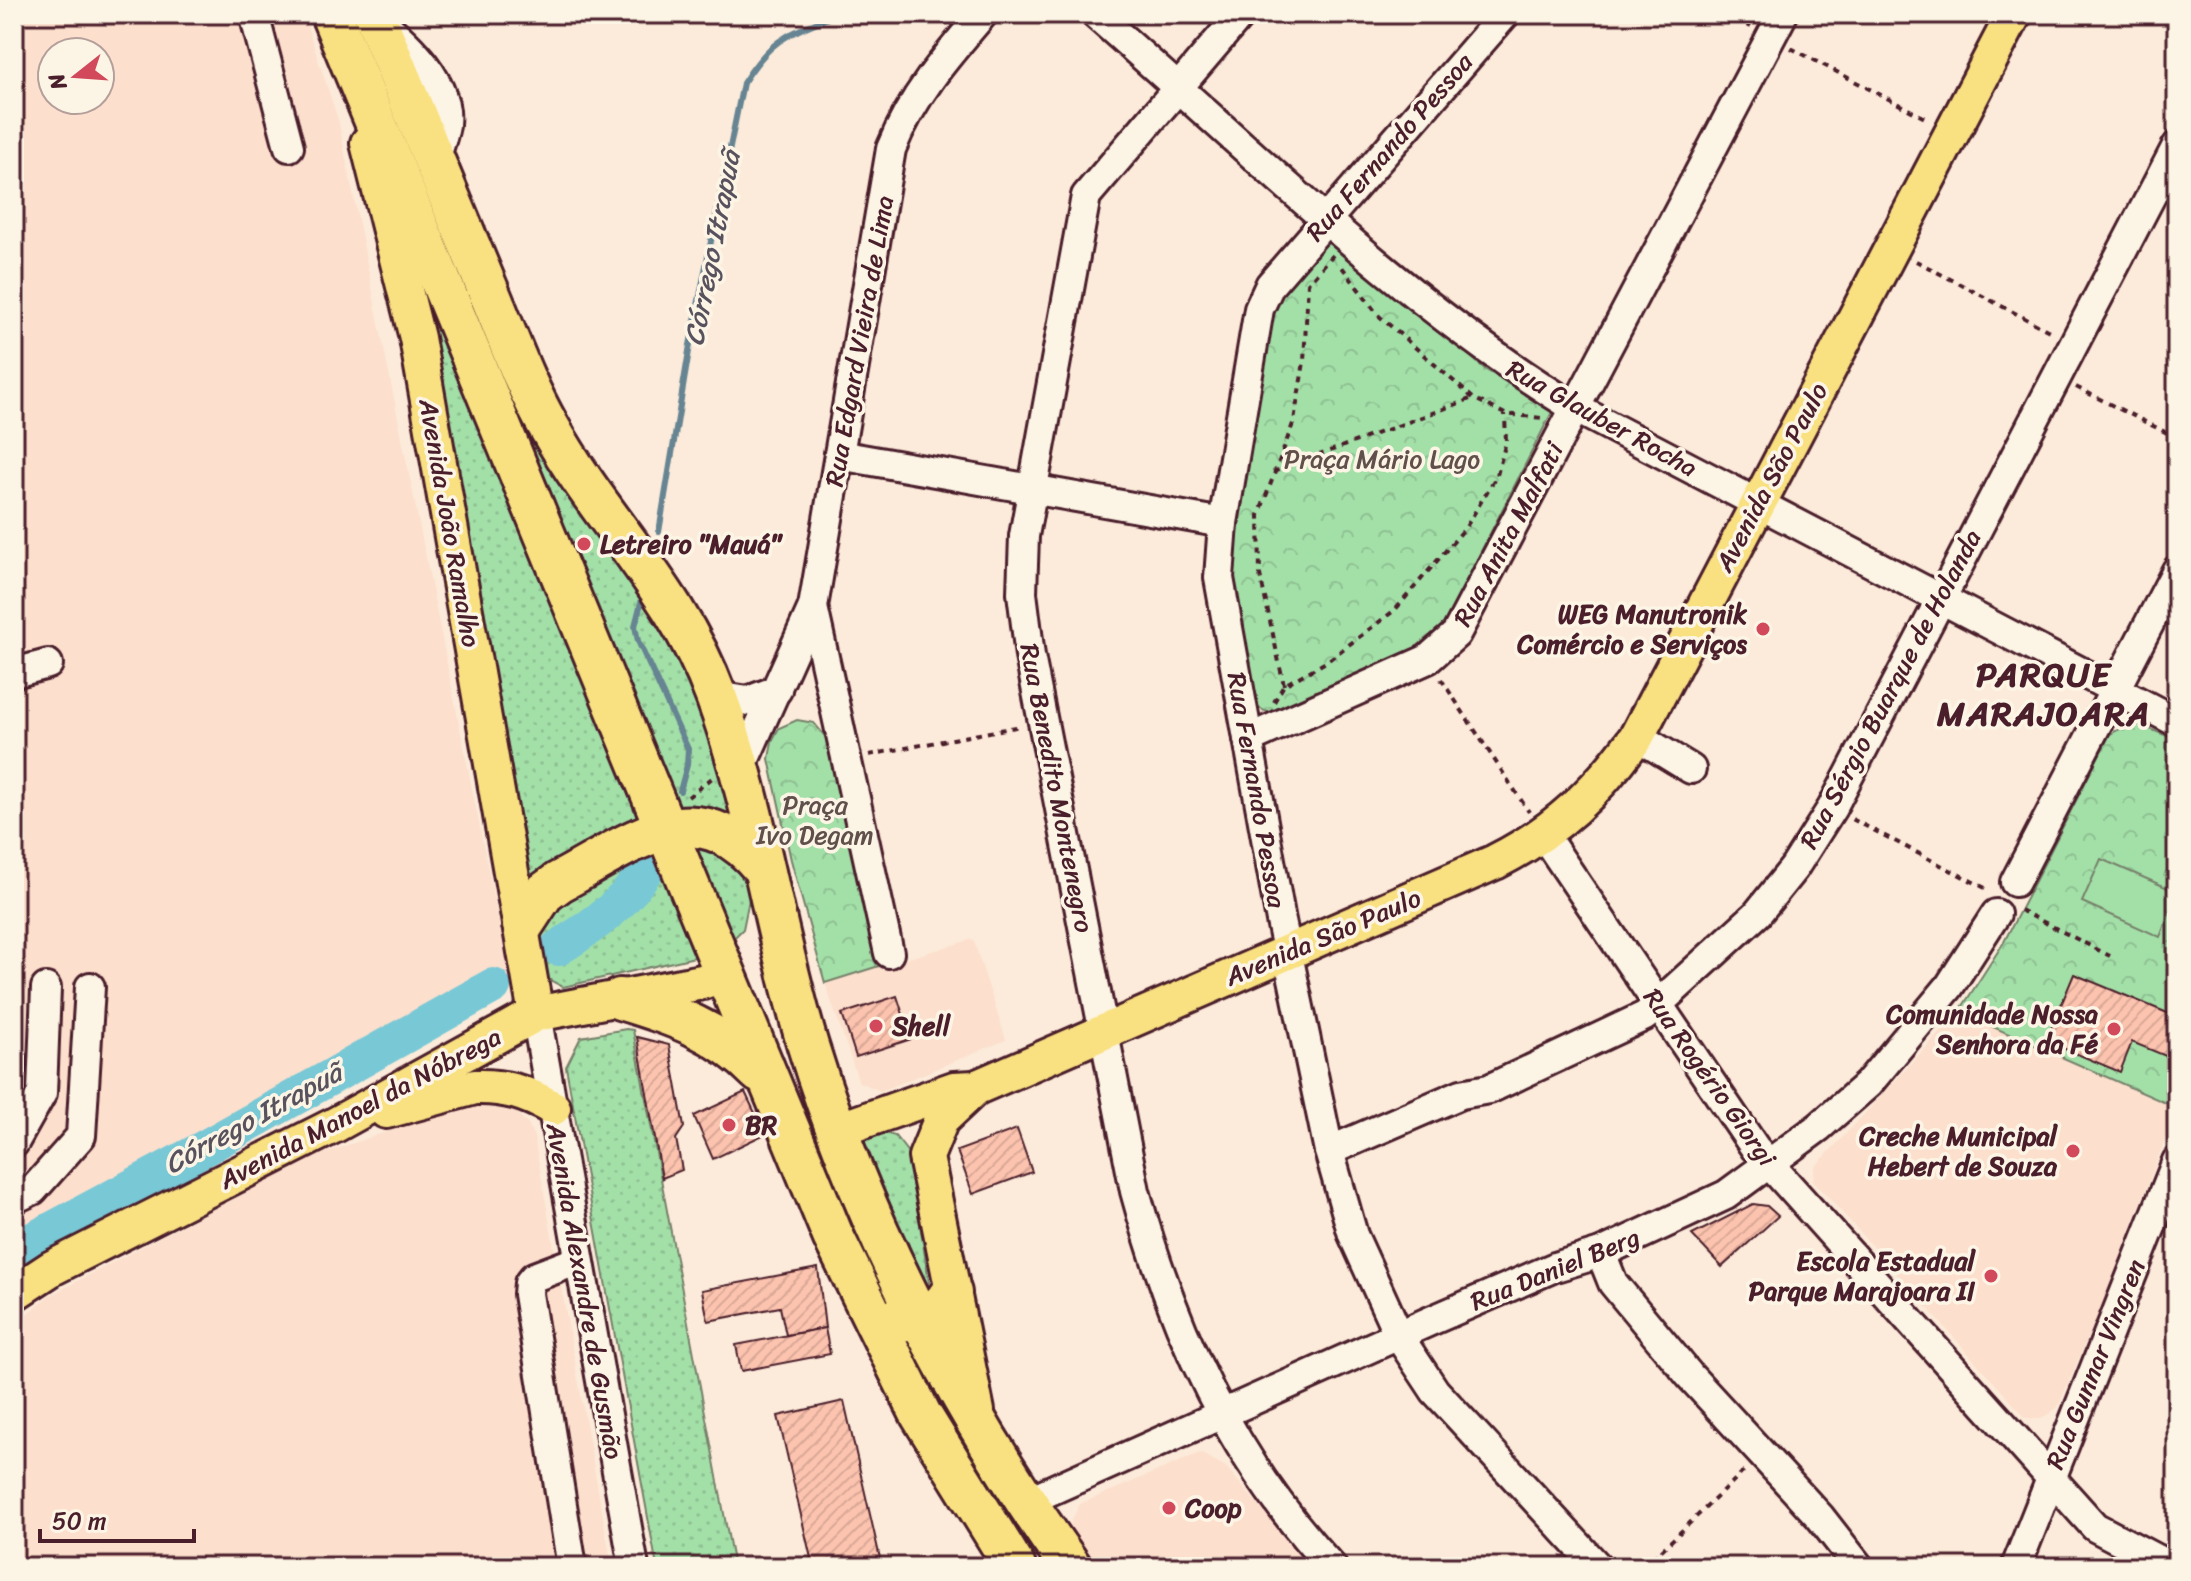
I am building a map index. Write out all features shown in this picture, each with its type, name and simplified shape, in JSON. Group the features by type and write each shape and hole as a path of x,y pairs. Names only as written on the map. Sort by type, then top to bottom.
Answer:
{"highway":[{"path":"375,16 548,426 688,631 716,696 737,766 809,1049 838,1130 921,1319 1025,1502 1071,1567"},
{"name":"Avenida João Ramalho","path":"335,25 677,827 725,974 833,1236 921,1415 1015,1567"},
{"path":"523,925 544,893 559,882 677,827 699,825 728,835 745,847 763,868"},
{"path":"725,974 748,959 775,921"},
{"path":"620,999 708,1030 741,1054 767,1080"},
{"path":"804,1168 819,1144 838,1130"},
{"path":"833,1236 863,1260 884,1307 903,1321 934,1314 951,1293"}],"main road":[{"name":"Avenida São Paulo","path":"926,1157 941,1120 975,1088 1495,862 1543,834 1586,800 1637,736 2014,14"},
{"name":"Avenida João Ramalho","path":"335,25 396,246 417,338 523,925 536,1014"},
{"name":"Avenida Manoel da Nóbrega","path":"14,1293 52,1268 335,1125 536,1014 620,999 725,974"},
{"path":"335,1125 475,1087 514,1090 553,1108"},
{"name":"Avenida São Paulo","path":"838,1130 954,1089 975,1088"},
{"path":"884,1112 907,1133 926,1157 951,1293 982,1430"}],"street":[{"path":"254,14 289,147"},
{"name":"Rua Edgard Vieira de Lima","path":"737,766 777,690 813,607 891,149 906,112 919,91 983,14"},
{"name":"Rua Glauber Rocha","path":"1095,14 1179,88 1329,239 1495,357 1575,408 2177,722"},
{"name":"Rua Benedito Montenegro","path":"1241,14 1086,196 1024,536 1022,593 1043,721 1135,1191 1151,1250 1186,1341 1221,1416 1266,1488 1332,1567"},
{"name":"Rua Fernando Pessoa","path":"1505,14 1329,239 1270,285 1259,309 1223,523 1219,578 1259,734 1288,952 1329,1151 1353,1235 1400,1338 1435,1391 1598,1567"},
{"name":"Rua Anita Malfati","path":"1259,734 1428,659 1456,634 1777,26"},
{"name":"Rua Sérgio Buarque de Holanda","path":"1329,1151 1461,1094 1489,1089 1614,1033 1660,1005 1757,914 1794,868 1832,808 2177,146"},
{"path":"839,455 1223,523"},
{"name":"Rua Daniel Berg","path":"1025,1502 1555,1267 1601,1253 1726,1195 1819,1127 1868,1084 1949,987 2005,899 2177,570"},
{"path":"813,607 889,953"},
{"path":"14,673 48,664"},
{"path":"716,696 748,701 777,690"},
{"path":"1637,736 1691,769"},
{"name":"Rua Rogério Giorgi","path":"1543,834 1568,866 1769,1164 2095,1527 2171,1567"},
{"path":"14,1199 33,1190 81,1136 90,987"},
{"path":"14,1143 42,1093 46,988"},
{"name":"Avenida Alexandre de Gusmão","path":"536,1014 634,1567"},
{"name":"Rua Gunnar Vingren","path":"2016,1567 2048,1478 2177,1161"},
{"path":"1601,1253 1613,1283 1690,1376 1820,1517 1859,1567"},
{"path":"572,1567 528,1294 534,1277 579,1260"}],"path":[{"path":"1777,26 1952,133"},
{"path":"1329,239 1378,315 1473,398 1505,414 1550,419 1561,434"},
{"path":"1284,685 1265,606 1257,544 1259,515 1272,472 1294,421 1304,362 1308,283 1329,239"},
{"path":"1893,249 2073,344"},
{"path":"2056,377 2177,438"},
{"path":"1272,472 1473,398"},
{"path":"1259,734 1284,685 1326,662 1395,610 1466,527 1497,475 1506,442 1505,414"},
{"path":"1428,659 1543,834"},
{"path":"846,759 1043,721"},
{"path":"677,827 688,797 737,766"},
{"path":"1832,808 2110,956"},
{"path":"1644,1567 1762,1454"}],"shaded area":[{"path":"14,14 303,14 338,119 509,973 31,1231 14,1250"},
{"path":"973,939 1006,1040 881,1091 859,1082 825,983"},
{"path":"1959,1012 2177,1108 2103,1302 2058,1407 2041,1419 2026,1418 1813,1180 1815,1167"},
{"path":"488,1097 511,1107 528,1124 534,1137 612,1567 14,1567 14,1326 18,1321 49,1296 310,1158"},
{"name":"Coop","path":"1200,1453 1226,1467 1311,1567 1099,1567 1071,1532 1071,1522 1080,1504"}],"green space":[{"name":"Praça Mário Lago","path":"1329,236 1486,370 1553,410 1444,624 1405,656 1282,712 1268,712 1252,698 1233,578 1234,559 1272,313 1282,293"},
{"path":"452,242 669,620 755,870 743,929 732,940 699,956 563,987 546,978 420,282"},
{"name":"Praça Ivo Degam","path":"797,720 814,723 829,741 879,966 825,983 791,860 769,759 772,741 779,728"},
{"path":"2133,722 2177,740 2177,1108 1959,1012 2004,942 2110,734"},
{"path":"2101,859 2177,892 2160,937 2082,902"},
{"path":"633,1030 734,1567 657,1567 566,1067 581,1037"},
{"path":"881,1132 895,1136 909,1154 929,1282 923,1290 860,1139"}],"building":[{"name":"Comunidade Nossa Senhora da Fé","path":"2074,974 2177,1017 2177,1049 2173,1059 2132,1042 2120,1072 2046,1041"},
{"name":"Shell","path":"897,996 911,1039 856,1057 842,1014"},
{"path":"637,1037 669,1045 684,1127 676,1139 682,1170 662,1178"},
{"name":"BR","path":"745,1092 765,1134 713,1159 694,1116"},
{"path":"1017,1129 1032,1172 973,1194 957,1151"},
{"path":"1753,1204 1767,1206 1778,1216 1722,1267 1692,1235"},
{"path":"818,1268 825,1328 786,1335 780,1307 708,1321 702,1290"},
{"path":"825,1328 830,1354 741,1371 736,1345"},
{"path":"844,1401 882,1567 813,1567 778,1416"}],"waterway":[{"name":"Córrego Itrapuã","path":"659,532 690,345 743,83 773,46 837,14"},
{"name":"Córrego Itrapuã","path":"643,595 635,626 638,641 688,749 680,791"},
{"name":"Córrego Itrapuã","path":"558,948 622,900 651,860"},
{"name":"Córrego Itrapuã","path":"14,1250 192,1155 493,986"}],"place":[{"name":"Letreiro \"Mauá\"","path":"584,544"},
{"name":"WEG Manutronik Comércio e Serviços","path":"1763,629"},
{"name":"Shell","path":"876,1026"},
{"name":"Comunidade Nossa Senhora da Fé","path":"2114,1029"},
{"name":"BR","path":"729,1125"},
{"name":"Creche Municipal Hebert de Souza","path":"2073,1151"},
{"name":"Escola Estadual Parque Marajoara II","path":"1991,1276"},
{"name":"Coop","path":"1169,1508"}],"district":[{"name":"PARQUE MARAJOARA","path":"2044,694"}]}
